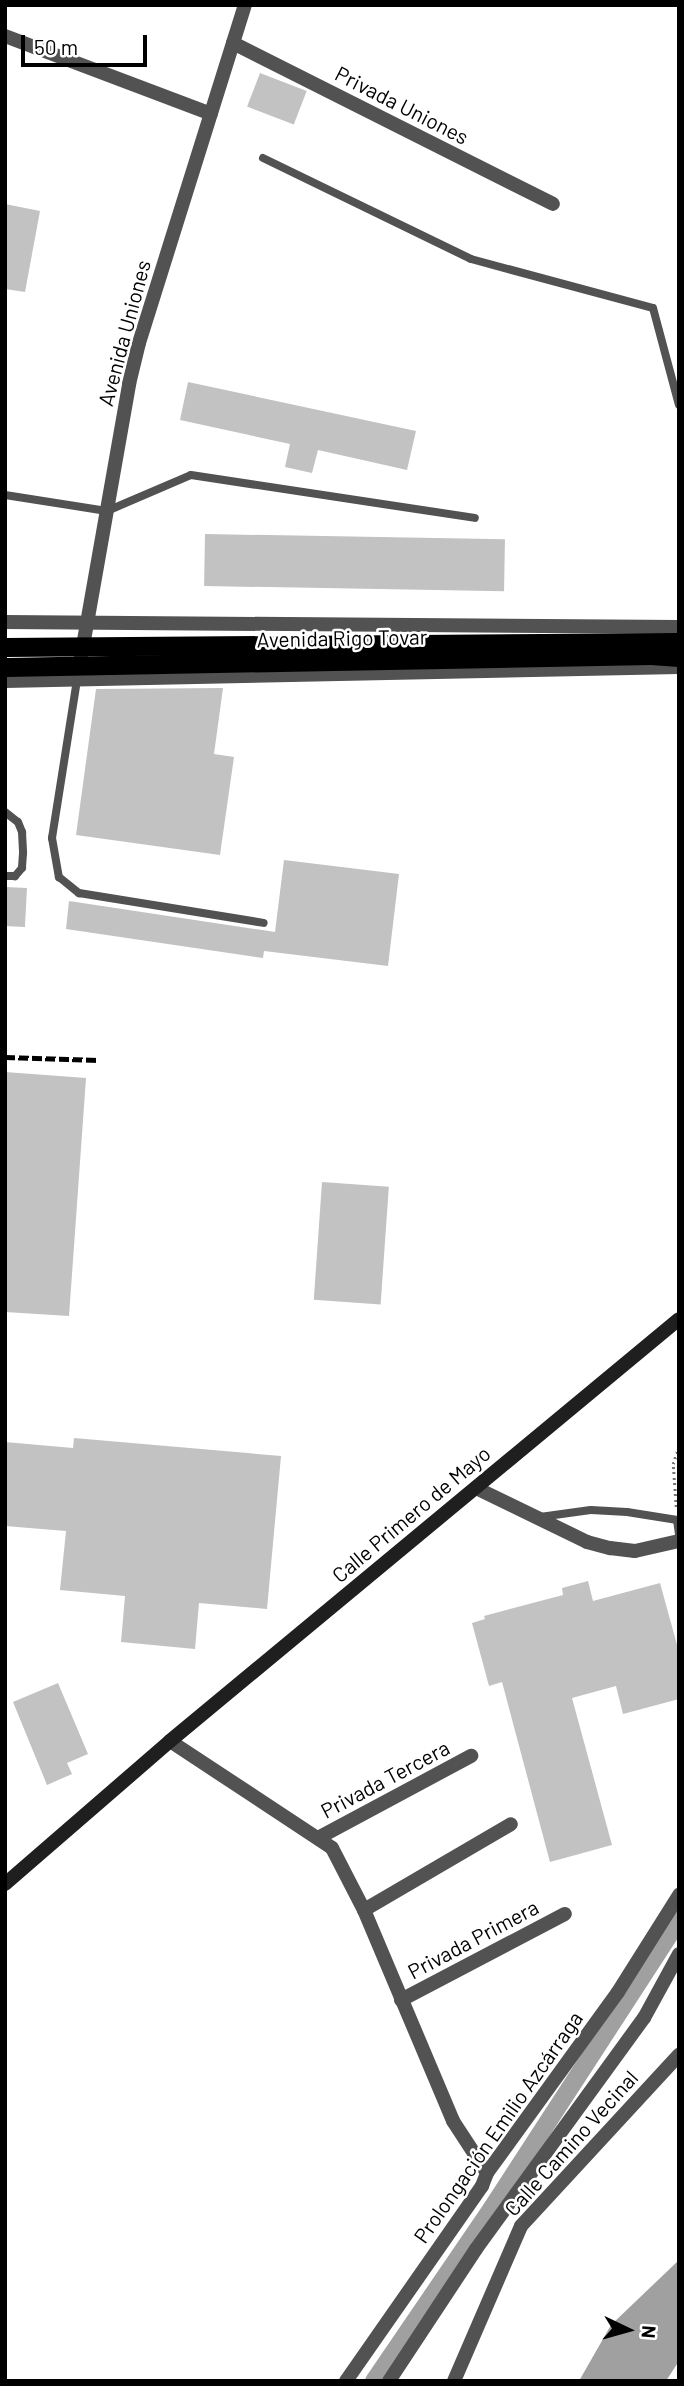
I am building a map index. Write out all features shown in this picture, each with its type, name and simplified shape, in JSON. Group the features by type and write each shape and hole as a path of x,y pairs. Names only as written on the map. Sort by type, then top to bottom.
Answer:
{"highway":[{"name":"Avenida Rigo Tovar","path":"5,647 679,642"},
{"name":"Avenida Rigo Tovar","path":"5,667 651,655 679,657"}],"main road":[{"name":"Calle Primero de Mayo","path":"5,1884 170,1741 679,1320"}],"street":[{"name":"Avenida Uniones","path":"78,680 139,343 245,5"},
{"path":"5,36 211,114"},
{"name":"Privada Uniones","path":"233,43 553,204"},
{"path":"127,621 111,628 106,636 103,654 110,671 134,679"},
{"name":"Avenida Rigo Tovar","path":"5,622 679,627"},
{"name":"Avenida Rigo Tovar","path":"5,681 679,667"},
{"path":"476,1488 587,1542 610,1548 635,1550 679,1541"},
{"path":"170,1741 332,1848 364,1910 453,2121 487,2173"},
{"name":"Privada Tercera","path":"318,1838 471,1756"},
{"path":"364,1910 512,1824"},
{"name":"Prolongación Emilio Azcárraga","path":"346,2381 482,2186 487,2173 618,1992 679,1895"},
{"name":"Privada Primera","path":"401,2000 565,1914"},
{"path":"389,2381 476,2249 644,2018 679,1954"},
{"name":"Calle Camino Vecinal","path":"454,2381 521,2226 679,2055"}],"lane":[{"path":"263,158 471,259 653,308 679,405"},
{"path":"5,495 107,511 191,475 475,518"},
{"path":"78,680 51,838 59,877 79,893 264,923"},
{"path":"5,812 18,822 22,832 23,853 22,868 15,876 5,876"},
{"path":"537,1518 591,1510 677,1520 679,1535"}],"path":[{"path":"677,1520 673,1464 679,1445"}],"shaded area":[{"path":"679,2260 679,2361 666,2381 579,2381 611,2325"}],"building":[{"path":"260,73 307,91 294,125 247,107"},
{"path":"5,204 40,211 25,292 5,289"},
{"path":"188,382 416,431 407,470 318,450 312,473 285,467 290,444 180,420"},
{"path":"205,534 505,539 504,591 204,586"},
{"path":"223,688 214,754 234,757 220,855 76,835 96,689"},
{"path":"284,860 399,874 388,966 264,951 263,958 66,929 69,901 275,932"},
{"path":"6,887 27,888 25,927 5,926"},
{"path":"5,1072 86,1078 69,1316 5,1312"},
{"path":"322,1182 389,1187 381,1304 314,1300"},
{"path":"74,1438 281,1456 267,1609 199,1603 195,1649 121,1642 125,1596 60,1590 66,1531 5,1526 5,1442 73,1448"},
{"path":"588,1581 593,1601 660,1583 679,1652 679,1699 623,1714 616,1686 572,1698 612,1845 550,1862 502,1682 489,1686 472,1623 485,1619 484,1616 563,1595 562,1588"},
{"path":"58,1683 88,1754 67,1763 72,1774 47,1785 13,1702"}],"waterway":[{"path":"374,2381 492,2208 679,1920"}],"railway":[{"path":"5,1057 99,1060"}]}
